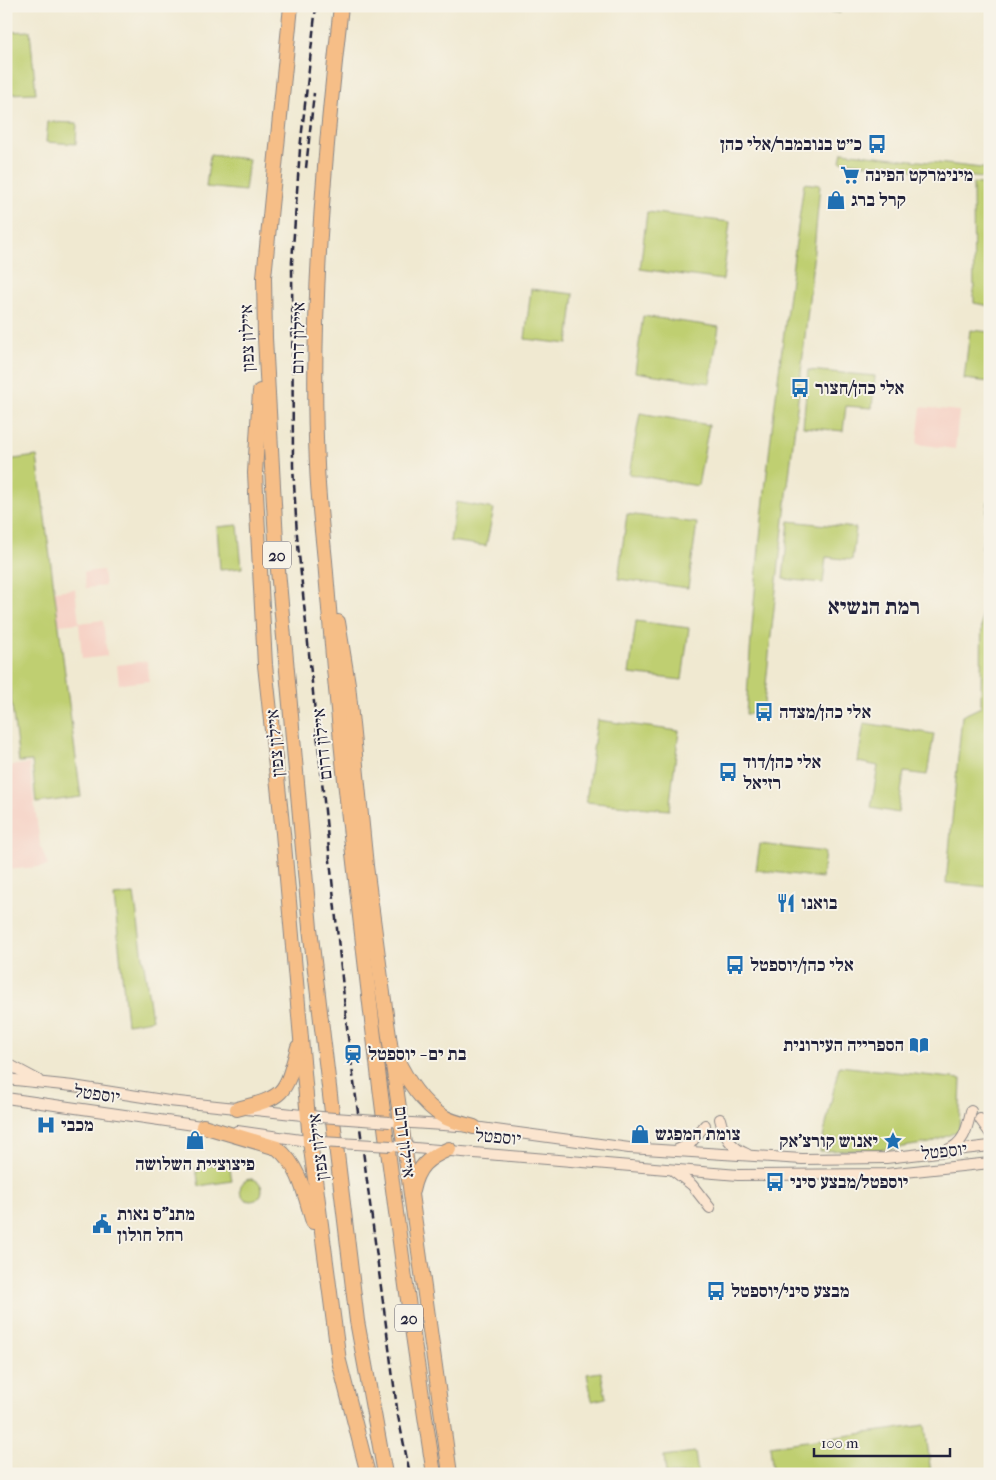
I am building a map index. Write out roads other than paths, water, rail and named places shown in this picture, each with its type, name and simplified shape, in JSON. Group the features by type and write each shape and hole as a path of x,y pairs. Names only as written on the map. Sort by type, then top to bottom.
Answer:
{"highway":[{"name":"איילון צפון","path":"291,6 266,252 265,338 277,559 310,928 357,1321 385,1474"},
{"name":"איילון דרום","path":"341,6 329,113 319,272 316,367 317,466 336,699 381,1104 408,1310 434,1474"},
{"path":"265,338 256,463 257,532 265,665 283,833 300,1039 314,1117 324,1261 339,1361 368,1474"},
{"path":"321,514 348,684 366,866 390,1045 398,1146 410,1199 450,1474"},
{"path":"237,1109 266,1102 278,1095 290,1075 300,1039"},
{"path":"390,1045 400,1067 433,1110 446,1118 474,1127"},
{"path":"203,1126 277,1148 285,1154 300,1178 324,1261"},
{"path":"410,1199 414,1177 420,1167 433,1155 449,1149"}],"main road":[{"path":"6,1063 43,1083"},
{"name":"יוספטל","path":"6,1080 43,1083 237,1109 314,1117 474,1127 557,1140 675,1151 842,1159 886,1158 990,1146"},
{"name":"יוספטל","path":"6,1098 31,1100 316,1142 449,1149 738,1175 833,1176 886,1174 990,1162"},
{"path":"6,1106 31,1100"},
{"path":"944,1152 961,1142 971,1111"},
{"path":"720,1119 723,1130 732,1145 740,1152 752,1156"},
{"path":"980,1119 990,1133"},
{"path":"675,1151 690,1144 705,1125"},
{"path":"673,1170 692,1185 710,1208"}],"railway":[{"path":"316,6 300,149 292,262 293,466 297,535 348,1037 398,1416 410,1474"},
{"path":"306,168 314,93"}],"place":[{"name":"כ״ט בנובמבר/אלי כהן","path":"877,144"},
{"name":"מינימרקט הפינה","path":"850,175"},
{"name":"קרל ברג","path":"836,200"},
{"name":"אלי כהן/חצור","path":"800,388"},
{"name":"אלי כהן/מצדה","path":"764,712"},
{"name":"אלי כהן/דוד רזיאל","path":"728,772"},
{"name":"בואנו","path":"786,903"},
{"name":"אלי כהן/יוספטל","path":"735,965"},
{"name":"הספרייה העירונית","path":"919,1045"},
{"name":"בת ים - יוספטל","path":"353,1054"},
{"name":"מכבי","path":"46,1125"},
{"name":"צומת המפגש","path":"640,1134"},
{"name":"פיצוציית השלושה","path":"195,1140"},
{"name":"יאנוש קורצ'אק","path":"893,1141"},
{"name":"יוספטל/מבצע סיני","path":"775,1182"},
{"name":"מתנ\"ס נאות רחל חולון","path":"102,1224"},
{"name":"מבצע סיני/יוספטל","path":"716,1291"}],"district":[{"name":"רמת הנשיא","path":"874,606"}]}
